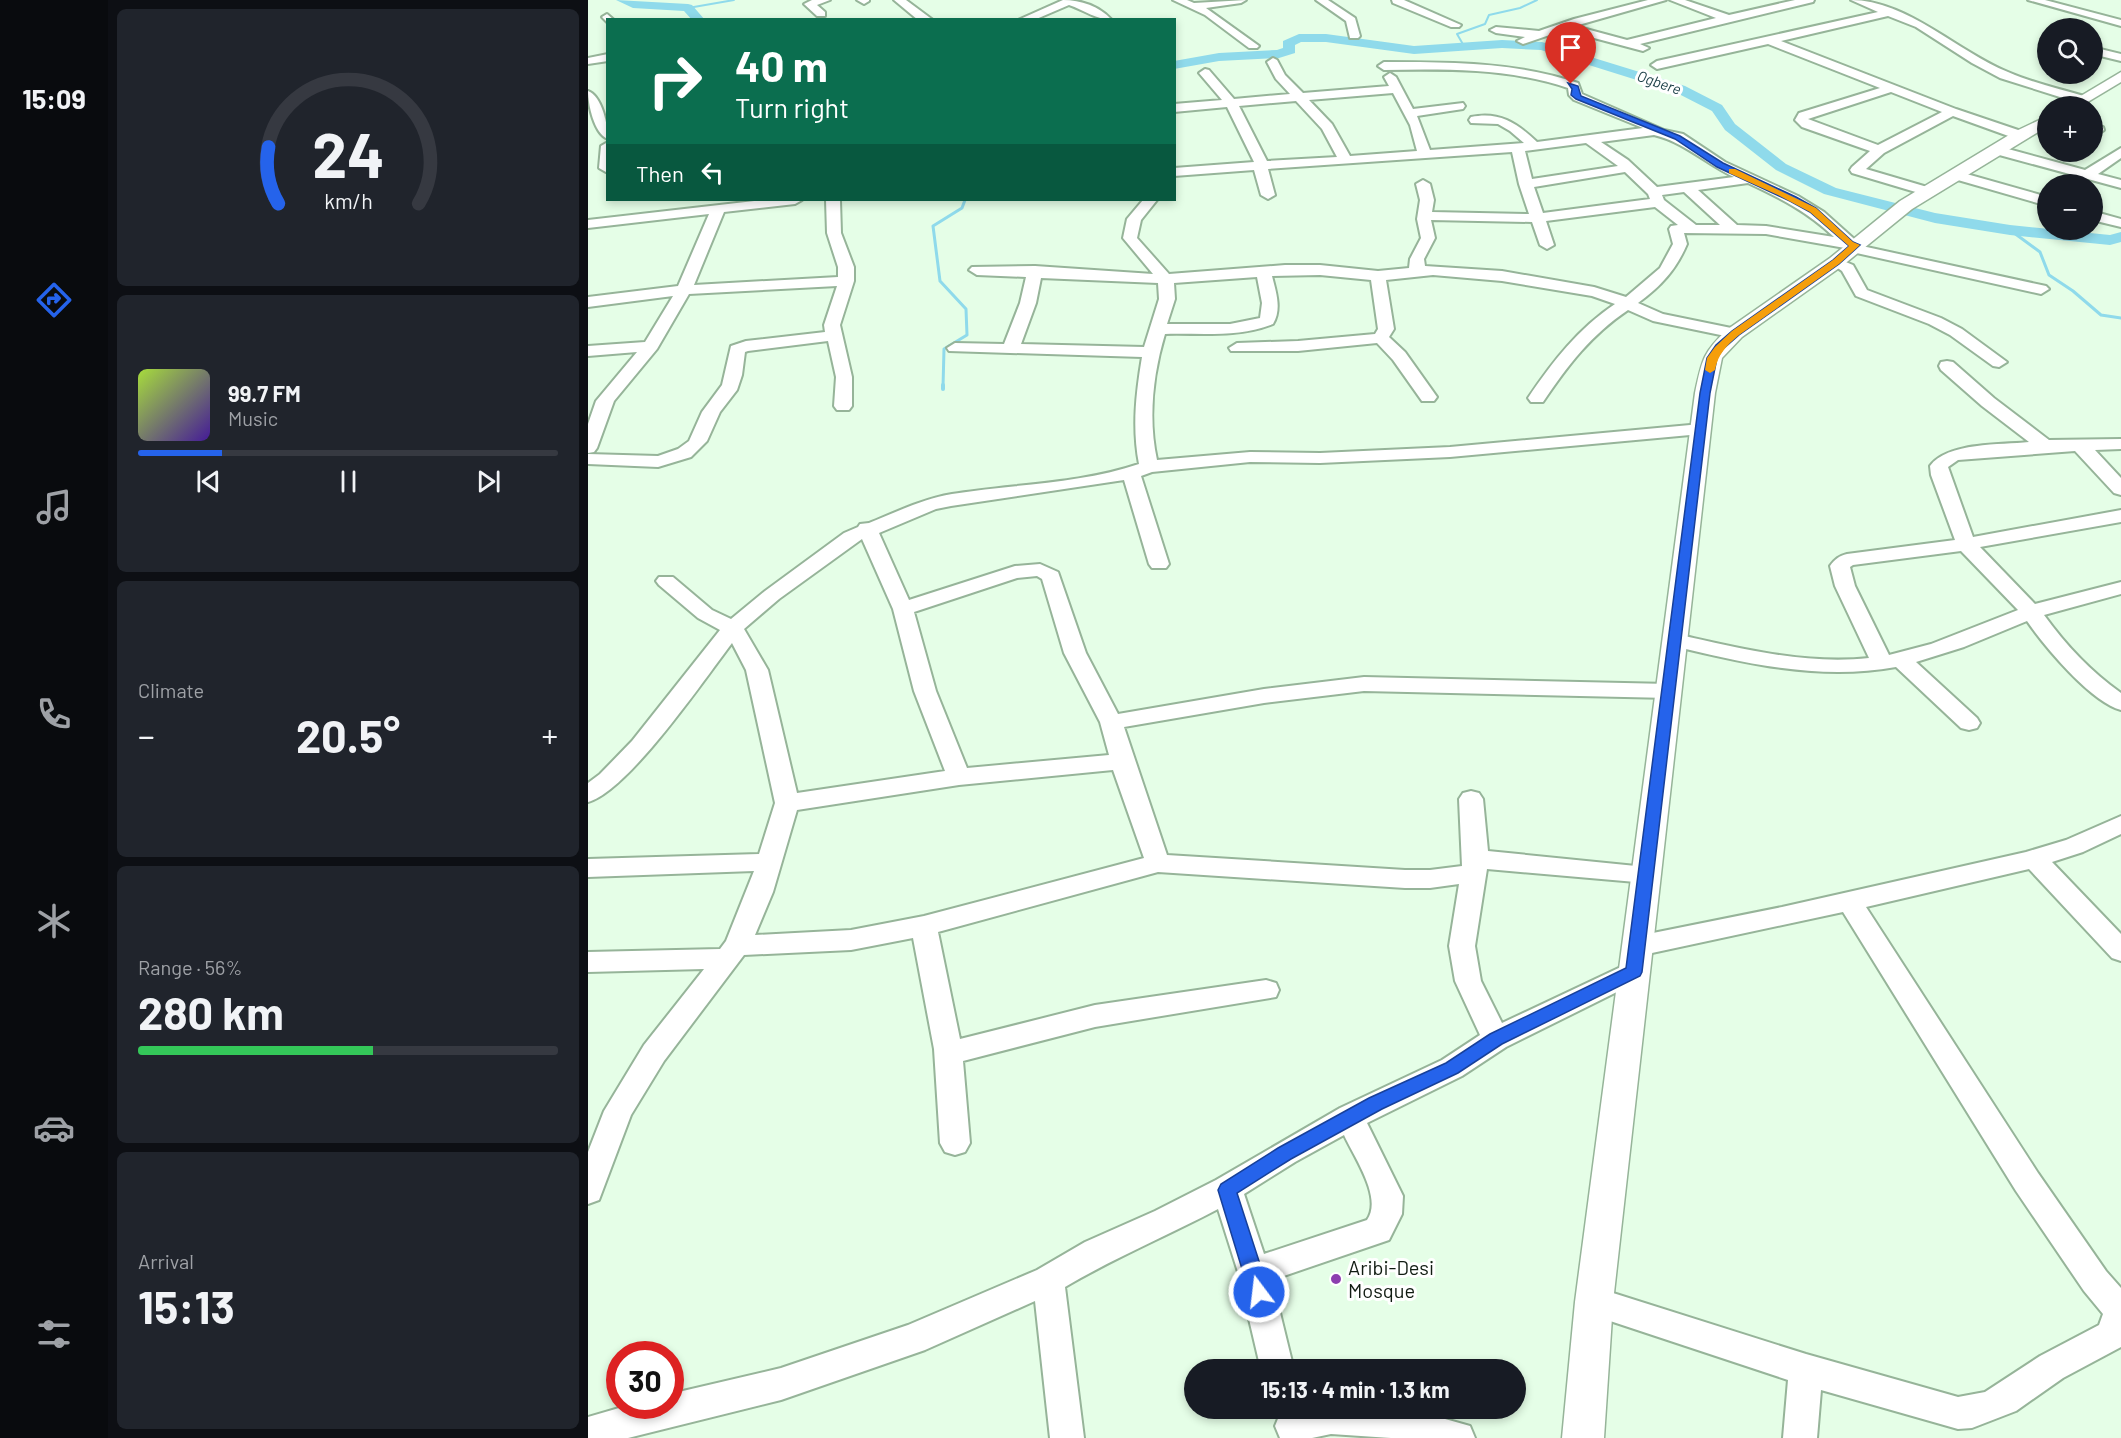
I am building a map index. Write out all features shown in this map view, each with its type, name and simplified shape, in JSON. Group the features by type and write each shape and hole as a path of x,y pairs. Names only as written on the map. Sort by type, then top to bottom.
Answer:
{"main road":[{"path":"2088,96 2121,76"},
{"path":"1582,1438 1594,1302 1701,429 1712,358 1735,333 1898,212 2037,126"}],"street":[{"path":"821,14 809,4 825,0"},
{"path":"898,0 910,16 919,18"},
{"path":"1178,0 1209,13 1253,46"},
{"path":"1194,6 1241,0"},
{"path":"1321,0 1350,20 1354,36"},
{"path":"1523,42 1562,26 1661,0"},
{"path":"1675,0 1753,28 1834,67 2019,135"},
{"path":"1630,43 1809,0"},
{"path":"1856,0 1920,26 1976,61 2004,75 2059,96"},
{"path":"2033,0 2121,23"},
{"path":"1028,18 1070,1 1096,11 1105,18"},
{"path":"1404,1 1455,25"},
{"path":"1657,65 1889,14"},
{"path":"1562,26 1630,43 1676,61"},
{"path":"1496,30 1541,35"},
{"path":"2103,53 2121,58"},
{"path":"588,61 606,57"},
{"path":"1424,153 1420,135 1382,61 1483,69 1550,79 1574,86 1575,95 1578,98 1678,137 1720,165 1813,210 1848,250 1848,268 1861,293 1935,321 1956,332 1999,362"},
{"path":"1273,62 1280,76 1321,118 1346,160"},
{"path":"1205,73 1232,104 1262,167 1268,195"},
{"path":"1879,150 1806,124 1801,120 1803,116 1893,88"},
{"path":"1176,108 1396,89"},
{"path":"588,95 606,132"},
{"path":"1409,113 1460,106"},
{"path":"1929,192 1857,171 1879,150 1952,112"},
{"path":"1475,120 1489,118 1503,120 1534,146"},
{"path":"1176,172 1518,148 1643,131 1664,133"},
{"path":"1590,140 1628,168 1692,229"},
{"path":"1518,148 1526,184 1547,245"},
{"path":"1997,150 2083,174"},
{"path":"2088,174 2121,152"},
{"path":"588,171 606,168"},
{"path":"1526,184 1628,168"},
{"path":"1956,175 2037,199"},
{"path":"1424,216 1538,218 1656,197 1687,187 1748,179"},
{"path":"2103,179 2121,184"},
{"path":"1417,271 1417,259 1428,238 1424,216 1427,200 1423,184"},
{"path":"1687,187 1735,231"},
{"path":"660,201 668,216"},
{"path":"588,224 718,210 769,201"},
{"path":"833,201 834,233 846,267 846,281 832,325 844,377 843,406"},
{"path":"1149,201 1134,219 1130,238 1165,279 1167,299 1151,352 1142,420 1144,443 1140,470 1159,564"},
{"path":"588,448 605,401 651,346 684,290 718,210"},
{"path":"2103,218 2120,223"},
{"path":"1537,398 1567,354 1596,325 1627,304 1670,268 1672,258 1680,244 1676,229 1766,230 1848,250 1943,269 1974,272 2041,290"},
{"path":"976,270 1035,271 1165,279 1320,270 1378,276 1417,271 1458,271 1516,278 1594,292 1616,298 1659,318 1735,333"},
{"path":"1011,348 1028,303 1035,271"},
{"path":"1158,329 1253,326 1267,321 1270,316 1269,295 1263,272"},
{"path":"1378,276 1386,329 1382,338"},
{"path":"588,302 684,290 846,281"},
{"path":"588,459 657,461 672,459 684,453 696,444 711,413 728,391 734,375 737,349 833,336"},
{"path":"1237,348 1298,346 1382,338"},
{"path":"1382,338 1400,356 1428,397"},
{"path":"588,351 651,346"},
{"path":"955,348 1151,352"},
{"path":"1947,366 1988,402 2045,446"},
{"path":"588,794 608,780 640,746 733,628 838,545 867,528 930,505 1140,470 1250,457 1320,458 1450,452 1701,429"},
{"path":"2121,444 2045,446 1954,455 1939,466 1940,475 1966,544 2031,612 2052,641 2111,685 2121,703"},
{"path":"2080,445 2121,489"},
{"path":"1969,723 1891,661 1845,586 1840,566 1847,560 1966,544 2121,516"},
{"path":"867,528 903,609 925,691 959,777"},
{"path":"903,609 1015,572 1040,570 1051,576 1075,653 1111,722 1122,761 1158,862"},
{"path":"588,1191 618,1111 654,1053 732,953 770,862 788,803 758,670 733,628 705,614 666,581"},
{"path":"1676,640 1748,657 1790,663 1840,666 1891,661 1947,645 2031,612 2094,593 2121,588"},
{"path":"1111,722 1264,696 1364,684 1669,691"},
{"path":"788,803 959,777 1122,761"},
{"path":"1470,799 1476,866 1462,946 1468,981 1496,1039"},
{"path":"588,1434 636,1419 781,1384 854,1360 913,1339 1048,1280 1096,1252 1166,1221 1227,1190 1285,1153 1452,1068 1496,1039 1636,959 1850,902 2034,860 2086,842 2121,824"},
{"path":"2034,860 2121,951"},
{"path":"588,868 770,862"},
{"path":"588,962 732,953 851,940 924,926 1158,862 1405,879 1430,879 1476,866 1647,874"},
{"path":"1594,1302 1806,1370 1958,1413 1979,1412 2006,1400 2044,1371 2112,1335 2121,1310 2095,1281 2027,1182 1850,902"},
{"path":"924,926 948,1049 955,1143"},
{"path":"948,1049 965,1050 1095,1016 1266,990"},
{"path":"1254,1272 1378,1230 1386,1219 1390,1207 1388,1196 1350,1118"},
{"path":"1227,1190 1254,1272 1275,1359"},
{"path":"1048,1280 1067,1438"},
{"path":"1800,1438 1806,1370"},
{"path":"1292,1424 1331,1417 1385,1420 1458,1438"}],"waterway":[{"name":"Ogbere","path":"622,0 633,4 688,8 697,18"},
{"path":"688,8 734,0"},
{"path":"1464,46 1457,34 1485,24 1489,15 1520,8 1537,0"},
{"name":"Ogbere","path":"1176,65 1219,57 1279,54 1290,50 1288,44 1299,38 1326,38 1414,50 1502,44 1542,46 1680,89 1717,108 1730,127 1781,167 1830,191 1935,218 2010,230 2110,240 2121,237"},
{"path":"943,387 944,349 967,335 966,309 940,281 933,226 962,208 965,201"},
{"path":"2010,230 2040,252 2049,275 2073,291 2101,315 2121,318"}],"slow traffic":[{"path":"1710,370 1712,358 1735,333 1836,262 1855,245 1850,244 1813,210 1732,171"}],"place":[{"name":"Aribi-Desi Mosque","path":"1336,1279"}],"route":[{"path":"1259,1292 1227,1190 1285,1153 1376,1104 1452,1068 1496,1039 1634,972 1705,393 1712,358 1735,333 1836,262 1855,245 1850,244 1813,210 1720,165 1678,137 1578,98 1575,95 1576,88 1571,84"}]}
